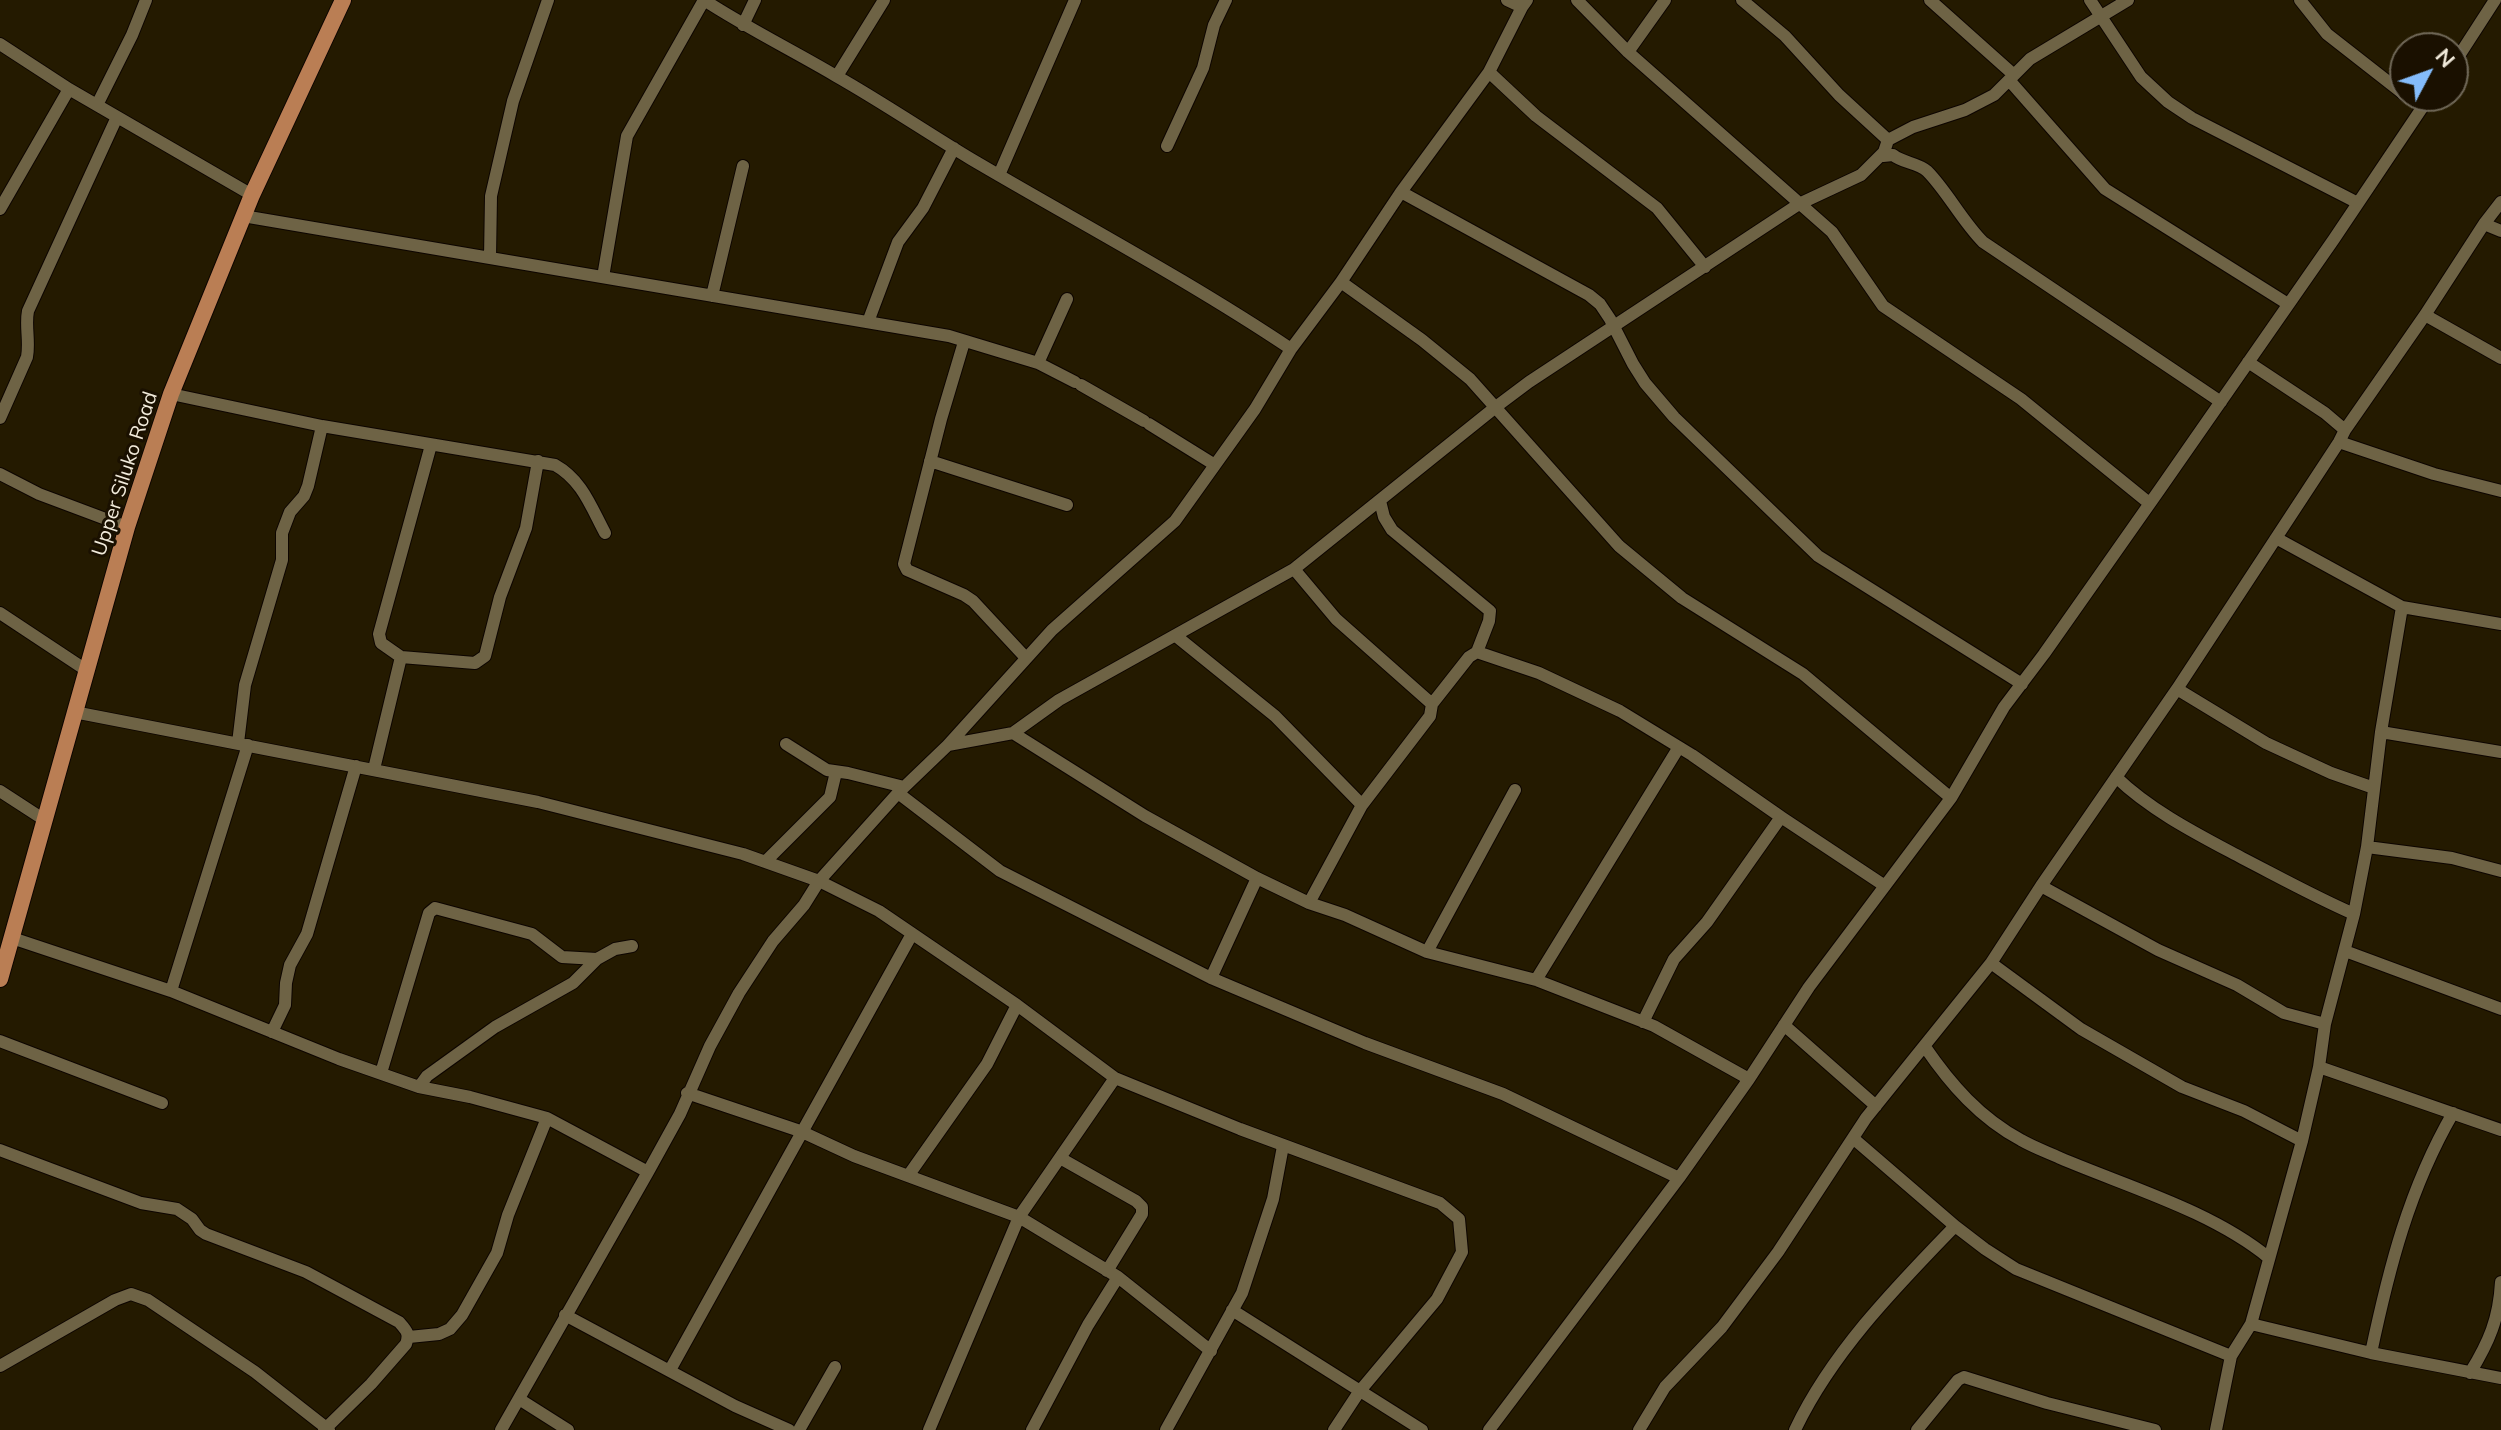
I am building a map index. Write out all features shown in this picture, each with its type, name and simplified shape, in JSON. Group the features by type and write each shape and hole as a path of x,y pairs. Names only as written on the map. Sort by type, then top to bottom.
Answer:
{"main road":[{"name":"Upper Siluko Road","path":"0,979 127,527 171,394 252,195 343,0"}],"street":[{"path":"97,105 146,0"},
{"path":"490,258 491,196 513,101 548,0"},
{"path":"603,277 627,136 704,0 1228,306 1291,349"},
{"path":"743,25 755,0"},
{"path":"837,76 884,0"},
{"path":"999,175 1075,0"},
{"path":"1167,146 1203,68 1214,25 1226,0"},
{"path":"501,1430 680,1114 687,1093 739,993 773,941 804,905 819,881 1052,630 1175,521 1255,409 1291,349 1489,72 1524,4 1507,0"},
{"path":"1577,0 1628,52 1832,232 1883,306 2021,399 2149,503"},
{"path":"1628,52 1665,0"},
{"path":"1742,0 1785,36 1886,146"},
{"path":"1930,0 2012,78 2105,189 2288,304"},
{"path":"2090,0 2141,77 2168,102 2192,118 2358,203"},
{"path":"948,745 1013,733 1059,700 1294,569 1497,406 1614,326 1799,204 1861,175 1886,146 1913,127 1965,110 1994,95 2030,59 2128,0"},
{"path":"2300,0 2327,34 2389,82"},
{"path":"2469,40 2495,0"},
{"path":"0,44 69,89 252,195"},
{"path":"1489,72 1536,116 1657,208 1705,267"},
{"path":"0,209 69,89"},
{"path":"1489,1430 1679,1178 1809,987 1951,798 2004,707 2221,402 2418,112"},
{"path":"0,418 27,357 28,311 117,117"},
{"path":"1886,146 1883,156 1893,155 1925,169 1983,242 2221,402"},
{"path":"868,322 898,242 923,208 954,148"},
{"path":"712,296 743,166"},
{"path":"1401,192 1589,295 1600,304 1614,326 1639,374 1674,417 1818,556 2022,684"},
{"path":"1639,1430 1665,1387 1722,1327 1778,1252 1876,1106 1991,963 2177,689 2345,430 2501,202"},
{"path":"243,216 949,336 1038,363 1215,465"},
{"path":"2484,224 2501,231"},
{"path":"1341,282 1470,379 1619,546 1682,598 1803,674 1951,798"},
{"path":"1038,363 1067,299"},
{"path":"2425,315 2501,358"},
{"path":"964,342 904,564 907,570 973,601 1026,658"},
{"path":"2248,362 2325,413 2345,430"},
{"path":"171,394 322,426 555,465 580,484 605,533"},
{"path":"171,991 243,744 245,685 282,560 282,533 290,512 304,496 308,486 322,426"},
{"path":"2339,442 2434,474 2501,491"},
{"path":"431,445 379,634 381,643 401,657 475,663 485,656 500,597 526,528 538,461"},
{"path":"930,461 1067,505"},
{"path":"0,474 39,494 127,527"},
{"path":"1309,903 1362,805 1430,716 1432,704 1469,657 1477,652 1489,621 1490,611 1392,530 1384,517 1380,501"},
{"path":"2276,538 2402,607 2501,624"},
{"path":"1294,569 1336,619 1432,704"},
{"path":"2216,1430 2231,1356 2251,1324 2302,1141 2319,1067 2325,1024 2354,914 2367,847 2381,732 2402,607"},
{"path":"0,613 86,670"},
{"path":"1176,636 1275,716 1362,805"},
{"path":"1477,652 1539,673 1620,711 1679,747 1885,886"},
{"path":"374,769 401,657"},
{"path":"2177,689 2266,743 2331,773 2374,788"},
{"path":"74,712 538,802 743,854 819,881 879,911 1017,1005 1115,1078 1283,1146 1440,1203 1459,1219 1462,1252 1437,1299 1359,1392 1334,1430"},
{"path":"2381,732 2501,752"},
{"path":"1013,733 1145,816 1309,903 1345,915 1427,952 1536,980 1643,1022 1749,1079"},
{"path":"786,744 827,770 901,790 1000,871 1211,978 1365,1043 1503,1094 1679,1178"},
{"path":"1536,980 1679,747"},
{"path":"272,1032 285,1005 290,965 307,934 356,766"},
{"path":"765,862 830,797 836,772"},
{"path":"2116,777 2133,794 2207,839 2354,914"},
{"path":"1427,952 1515,790"},
{"path":"0,791 43,819"},
{"path":"1643,1022 1674,959 1707,922 1781,817"},
{"path":"2367,847 2452,858 2501,871"},
{"path":"1211,978 1257,878"},
{"path":"2041,886 2158,950 2237,985 2284,1013 2325,1024"},
{"path":"381,1073 429,913 435,908 532,934 562,957 597,959"},
{"path":"670,1370 912,934"},
{"path":"12,938 171,991 339,1059 419,1087 547,1118 648,1172"},
{"path":"419,1087 427,1076 495,1027 573,983 597,959 615,949 632,946"},
{"path":"2345,951 2501,1009"},
{"path":"1991,963 2081,1029 2156,1073 2182,1087 2244,1111 2302,1141"},
{"path":"908,1176 987,1064 1017,1005"},
{"path":"1784,1025 1876,1106"},
{"path":"0,1041 162,1103"},
{"path":"1925,1047 1951,1085 2020,1140 2165,1199 2253,1244 2269,1258"},
{"path":"2319,1067 2501,1130"},
{"path":"929,1430 1019,1217 1115,1078"},
{"path":"687,1093 800,1131 854,1156 1019,1217 1112,1274 1211,1351"},
{"path":"2371,1353 2407,1210 2453,1113"},
{"path":"409,1337 439,1334 450,1329 462,1315 497,1253 508,1215 547,1118"},
{"path":"1854,1139 1955,1226 2016,1269 2231,1356"},
{"path":"1166,1430 1242,1293 1273,1199 1283,1146"},
{"path":"0,1150 141,1203 177,1209 206,1234 306,1272 399,1322 409,1337 371,1384 326,1429 255,1372 148,1300 131,1294 115,1300 0,1366"},
{"path":"1032,1430 1142,1214 1142,1207 1136,1201 1060,1158"},
{"path":"1795,1430 1833,1367 1885,1299 1955,1226"},
{"path":"2470,1373 2488,1342 2498,1315 2501,1282"},
{"path":"1232,1310 1422,1430"},
{"path":"565,1315 735,1406 789,1430"},
{"path":"2251,1324 2371,1353 2501,1378"},
{"path":"799,1430 835,1367"},
{"path":"1917,1430 1958,1380 1964,1377 2047,1403 2155,1430"},
{"path":"519,1399 568,1430"}]}
